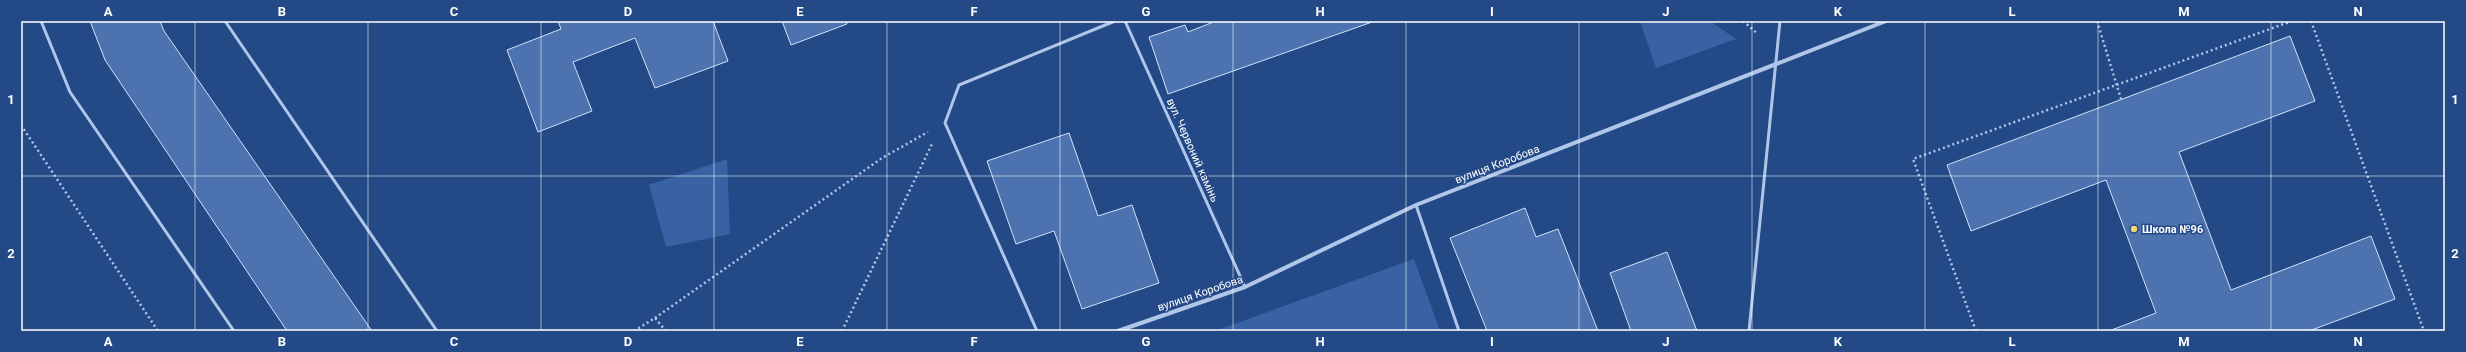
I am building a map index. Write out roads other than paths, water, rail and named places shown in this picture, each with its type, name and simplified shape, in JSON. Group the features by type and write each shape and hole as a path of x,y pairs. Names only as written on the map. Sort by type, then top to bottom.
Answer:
{"street":[{"name":"вулиця Коробова","path":"1118,331 1245,287 1416,205 1886,21"}],"lane":[{"path":"41,21 70,92 234,331"},
{"path":"226,21 437,331"},
{"path":"1037,331 945,123 959,85 1115,21"},
{"name":"вул. Червоний камінь","path":"1125,21 1245,287"},
{"path":"1749,331 1774,64 1780,21"},
{"path":"1416,205 1459,331"}],"place":[{"name":"Школа №96","path":"2134,229"}]}
